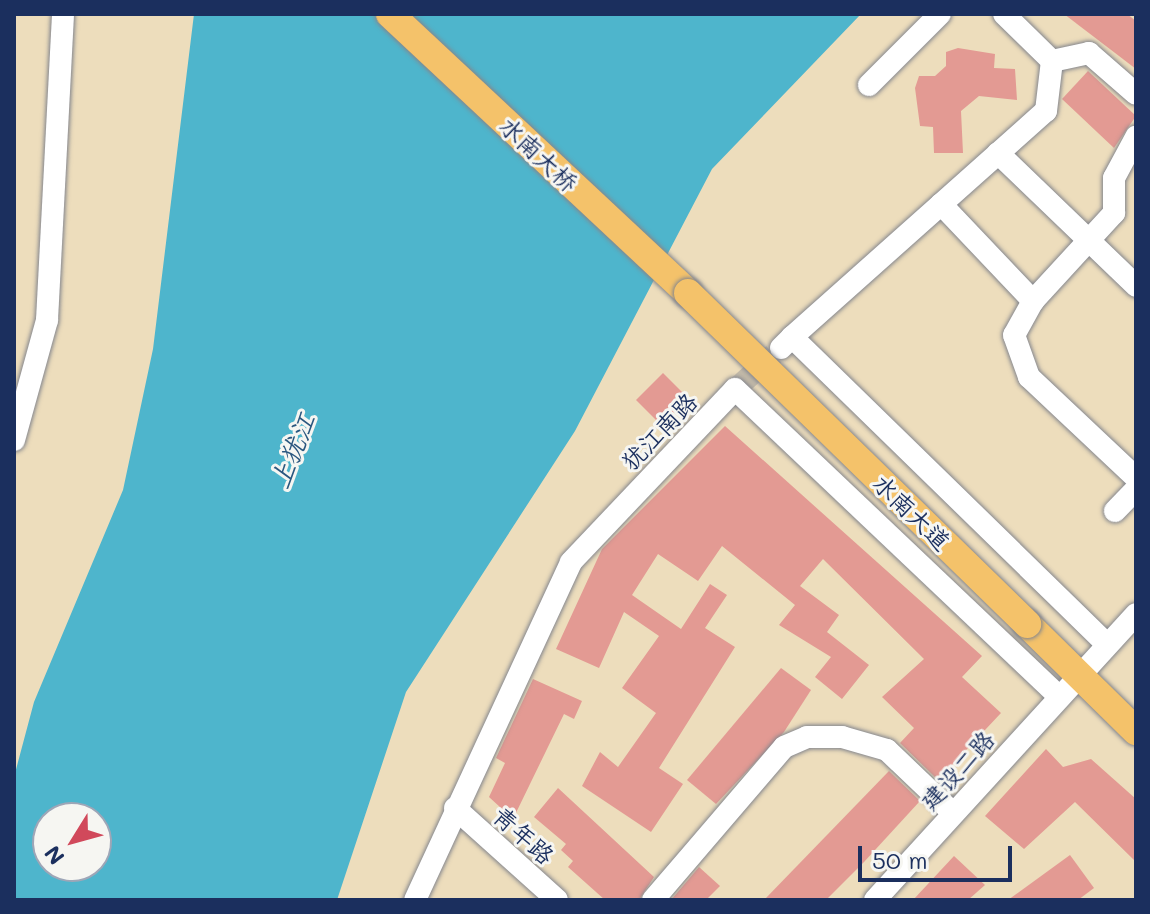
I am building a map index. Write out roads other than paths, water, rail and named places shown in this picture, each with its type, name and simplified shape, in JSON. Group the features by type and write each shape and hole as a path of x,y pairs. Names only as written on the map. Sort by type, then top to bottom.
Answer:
{"main road":[{"name":"水南大桥","path":"390,14 688,293"},
{"name":"水南大道","path":"688,293 1136,731"}],"street":[{"path":"14,440 47,320 63,14"},
{"path":"869,85 940,14"},
{"path":"1004,14 1052,61"},
{"path":"1052,61 1089,53 1136,94"},
{"path":"1052,61 1046,111 786,342 1107,644"},
{"path":"1136,137 1114,178 1114,213 1033,301 1014,335 1023,367 1136,478"},
{"path":"998,153 1136,286"},
{"path":"941,204 1033,301"},
{"name":"犹江南路","path":"415,900 571,562 737,387 1058,695"},
{"path":"1115,511 1136,489"},
{"name":"建设二路","path":"875,900 1077,674 1136,614"},
{"path":"653,900 784,747 807,737 842,737 887,750 953,813"},
{"name":"青年路","path":"455,808 557,900"}],"water":[{"name":"上犹江","path":"194,14 861,14 712,169 575,431 406,692 337,900 14,900 14,777 34,702 123,490 153,349"}],"tunnel":[{"path":"739,386 774,354"}]}
